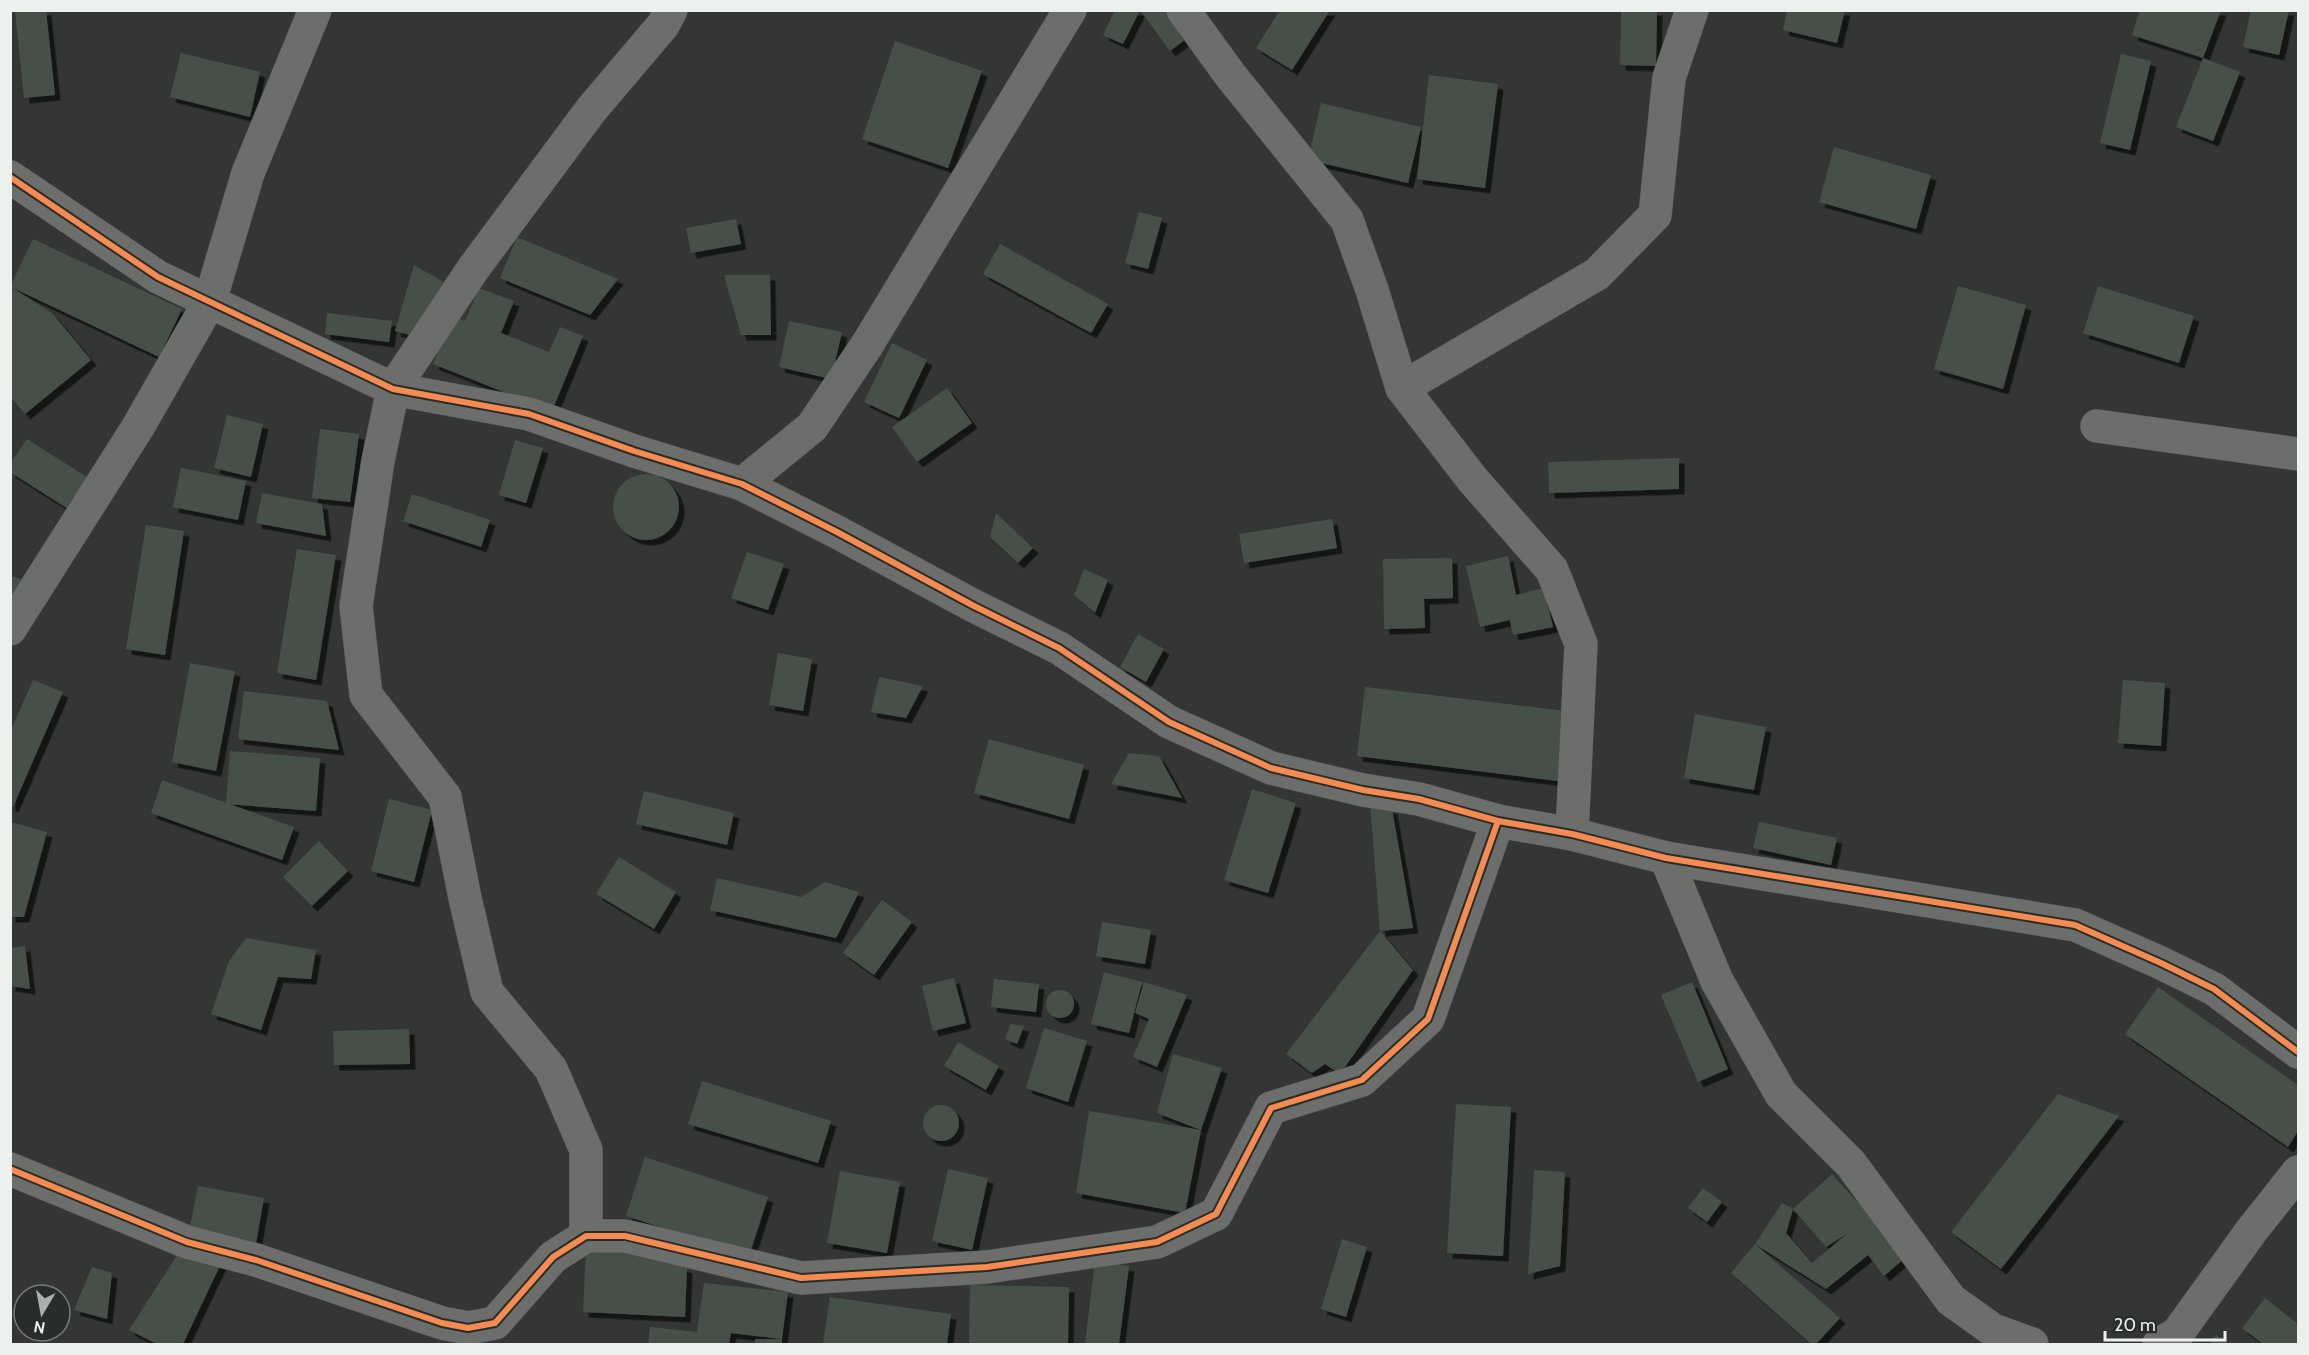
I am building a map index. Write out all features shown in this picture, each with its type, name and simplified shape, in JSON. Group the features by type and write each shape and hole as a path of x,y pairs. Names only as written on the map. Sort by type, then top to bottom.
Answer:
{"street":[{"path":"10,629 138,427 210,301 248,173 315,10"},
{"path":"586,1236 586,1150 550,1069 488,992 465,898 445,797 366,696 356,606 378,461 393,389 487,250 591,110 663,25 671,10"},
{"path":"742,484 812,427 867,345 1070,10"},
{"path":"1183,10 1231,76 1347,220 1372,290 1402,388 1473,480 1552,570 1581,644 1572,834"},
{"path":"1402,388 1598,274 1655,215 1669,78 1692,10"},
{"path":"10,177 158,277 393,389 530,414 634,451 742,484 1059,648 1169,722 1271,768 1363,790 1419,800 1498,821 1572,834 1666,858 2075,925 2214,989 2298,1052"},
{"path":"2097,426 2298,454"},
{"path":"10,1168 187,1242 256,1260 442,1323 468,1328 495,1323 553,1257 586,1236 625,1236 801,1278 987,1267 1157,1242 1216,1214 1271,1108 1362,1080 1428,1019 1498,821"},
{"path":"1666,858 1717,981 1781,1094 1851,1164 1952,1300 1993,1330 2032,1344"},
{"path":"2159,1344 2177,1334 2252,1230 2298,1172"}],"building":[{"path":"15,10 46,10 55,95 24,98"},
{"path":"1115,10 1140,10 1123,44 1103,35"},
{"path":"1140,10 1172,10 1191,35 1170,51"},
{"path":"1280,10 1330,10 1292,70 1256,48"},
{"path":"1621,10 1657,10 1656,66 1620,65"},
{"path":"1787,10 1845,10 1837,43 1783,30"},
{"path":"2140,10 2221,10 2203,58 2132,35"},
{"path":"2251,10 2289,10 2279,55 2243,47"},
{"path":"895,41 982,71 948,168 862,139"},
{"path":"181,53 260,72 250,117 170,97"},
{"path":"2121,54 2151,61 2130,150 2100,143"},
{"path":"2203,58 2240,72 2213,141 2176,127"},
{"path":"1429,75 1498,84 1485,188 1417,179"},
{"path":"1321,103 1421,127 1408,183 1308,160"},
{"path":"1834,147 1931,175 1916,229 1819,202"},
{"path":"1139,212 1162,218 1148,269 1125,263"},
{"path":"736,219 741,244 691,253 686,228"},
{"path":"517,237 618,279 590,315 500,278"},
{"path":"33,239 182,309 159,357 11,287 52,313 91,360 25,414 10,396 10,287"},
{"path":"1000,244 1108,304 1091,333 983,274"},
{"path":"414,265 447,284 417,337 395,331"},
{"path":"724,275 770,275 771,335 741,335"},
{"path":"1958,286 2026,305 2003,389 1934,369"},
{"path":"2098,286 2194,316 2179,363 2083,333"},
{"path":"479,288 514,301 501,333 549,352 560,327 583,336 552,411 433,364 452,316 465,321"},
{"path":"327,313 392,321 389,342 325,334"},
{"path":"789,321 842,332 831,379 779,367"},
{"path":"892,343 927,360 899,418 864,402"},
{"path":"947,388 972,423 917,462 892,427"},
{"path":"227,415 263,424 251,477 214,468"},
{"path":"320,429 359,434 350,502 312,498"},
{"path":"27,439 93,481 73,512 10,472 10,464"},
{"path":"515,440 543,448 526,503 499,495"},
{"path":"1679,458 1679,489 1549,493 1548,462"},
{"path":"181,468 246,481 238,520 173,507"},
{"path":"640,474 652,474 664,479 674,489 679,507 677,520 664,535 652,540 640,540 628,535 618,525 613,513 613,501 618,489 628,479"},
{"path":"262,493 322,504 326,536 256,523"},
{"path":"412,494 490,520 481,547 403,521"},
{"path":"996,513 1033,548 1018,563 990,537"},
{"path":"1332,519 1337,548 1244,563 1239,534"},
{"path":"146,525 184,531 165,655 126,649"},
{"path":"297,549 336,555 316,680 277,673"},
{"path":"747,552 784,564 768,610 731,598"},
{"path":"1508,556 1516,595 1544,588 1553,627 1513,635 1510,620 1480,627 1466,566"},
{"path":"1452,558 1453,598 1424,599 1425,628 1384,629 1383,559"},
{"path":"1084,569 1108,580 1095,613 1074,595"},
{"path":"10,576 32,582 10,610"},
{"path":"1138,634 1164,649 1146,682 1120,667"},
{"path":"778,653 812,659 803,711 769,705"},
{"path":"190,663 235,671 216,771 172,762"},
{"path":"879,677 923,686 906,718 871,712"},
{"path":"33,680 63,692 13,807 10,806 10,732"},
{"path":"2123,680 2165,683 2161,746 2118,743"},
{"path":"1365,687 1575,712 1566,782 1357,756"},
{"path":"244,691 327,701 339,750 238,739"},
{"path":"1695,714 1766,727 1754,790 1684,778"},
{"path":"989,739 1084,765 1069,819 974,793"},
{"path":"230,751 320,758 316,811 226,804"},
{"path":"1129,753 1159,756 1182,798 1111,784"},
{"path":"162,780 294,827 282,860 151,813"},
{"path":"1252,789 1296,803 1268,893 1224,880"},
{"path":"644,791 734,813 727,845 636,824"},
{"path":"389,799 432,810 414,882 371,871"},
{"path":"1370,803 1392,809 1413,928 1380,931"},
{"path":"10,822 47,832 24,917 10,917"},
{"path":"1759,822 1837,838 1831,865 1753,848"},
{"path":"319,841 348,871 312,906 283,877"},
{"path":"619,857 676,892 654,929 596,894"},
{"path":"717,878 801,897 825,882 859,892 836,938 710,910"},
{"path":"882,900 912,922 874,975 843,953"},
{"path":"1102,922 1151,930 1145,964 1096,956"},
{"path":"1380,931 1413,970 1340,1074 1325,1064 1312,1073 1286,1054"},
{"path":"246,938 316,950 311,979 278,977 261,1030 211,1014 229,961"},
{"path":"25,946 30,989 10,986 10,948"},
{"path":"1104,972 1142,982 1129,1033 1091,1024"},
{"path":"954,978 966,1023 933,1031 922,986"},
{"path":"994,979 1039,984 1036,1012 991,1007"},
{"path":"1144,982 1187,995 1157,1067 1133,1057 1149,1019 1135,1013"},
{"path":"1692,982 1728,1069 1698,1082 1661,995"},
{"path":"2158,987 2298,1085 2298,1131 2288,1147 2125,1034"},
{"path":"1060,990 1070,994 1074,1004 1070,1014 1060,1018 1050,1014 1046,1004 1050,994"},
{"path":"1011,1024 1024,1026 1017,1044 1005,1039"},
{"path":"1044,1028 1087,1041 1068,1102 1026,1088"},
{"path":"409,1029 410,1064 334,1065 333,1031"},
{"path":"958,1042 999,1066 986,1090 944,1066"},
{"path":"1173,1054 1222,1068 1201,1130 1157,1113"},
{"path":"702,1081 831,1121 818,1163 688,1124"},
{"path":"2058,1094 2119,1116 2001,1269 1951,1232"},
{"path":"1456,1104 1511,1107 1503,1256 1447,1253"},
{"path":"941,1105 953,1111 959,1123 953,1135 941,1141 929,1135 923,1123 929,1111"},
{"path":"1089,1111 1201,1130 1185,1213 1076,1193"},
{"path":"645,1157 768,1197 749,1256 626,1216"},
{"path":"948,1169 988,1178 972,1250 932,1241"},
{"path":"1534,1170 1565,1172 1560,1266 1528,1274"},
{"path":"840,1171 900,1182 887,1253 827,1243"},
{"path":"1832,1174 1907,1256 1884,1276 1868,1255 1826,1289 1755,1244 1782,1203 1793,1209","holes":["1793,1209 1826,1247 1848,1233 1812,1263 1786,1233"]},
{"path":"198,1186 264,1198 255,1249 188,1237"},
{"path":"1703,1188 1722,1202 1707,1222 1688,1208"},
{"path":"1342,1239 1367,1247 1346,1317 1321,1309"},
{"path":"1755,1244 1840,1318 1816,1344 1811,1344 1731,1273"},
{"path":"183,1246 225,1255 183,1344 157,1344 129,1330"},
{"path":"586,1248 631,1250 687,1268 685,1317 583,1312"},
{"path":"1095,1262 1129,1266 1119,1344 1085,1344"},
{"path":"92,1267 112,1273 107,1319 74,1310"},
{"path":"704,1283 788,1292 782,1339 731,1333 729,1344 648,1344 650,1327 697,1332"},
{"path":"970,1285 1069,1287 1068,1344 969,1344"},
{"path":"830,1297 951,1314 947,1344 823,1344"},
{"path":"2265,1298 2298,1324 2298,1344 2263,1344 2242,1328"},
{"path":"2216,1335 2229,1344 2209,1344"},
{"path":"755,1339 782,1339 782,1344 755,1344"}],"cycle path":[{"path":"10,177 158,277 393,389 529,414 634,451 742,484 1059,648 1169,722 1271,768 1363,790 1419,799 1498,821 1572,834 1666,858 2075,925 2214,989 2298,1052"},
{"path":"10,1169 187,1242 256,1260 442,1323 468,1328 495,1323 553,1257 586,1236 625,1236 801,1278 987,1267 1157,1242 1216,1214 1271,1108 1362,1080 1428,1019 1498,821"}]}
